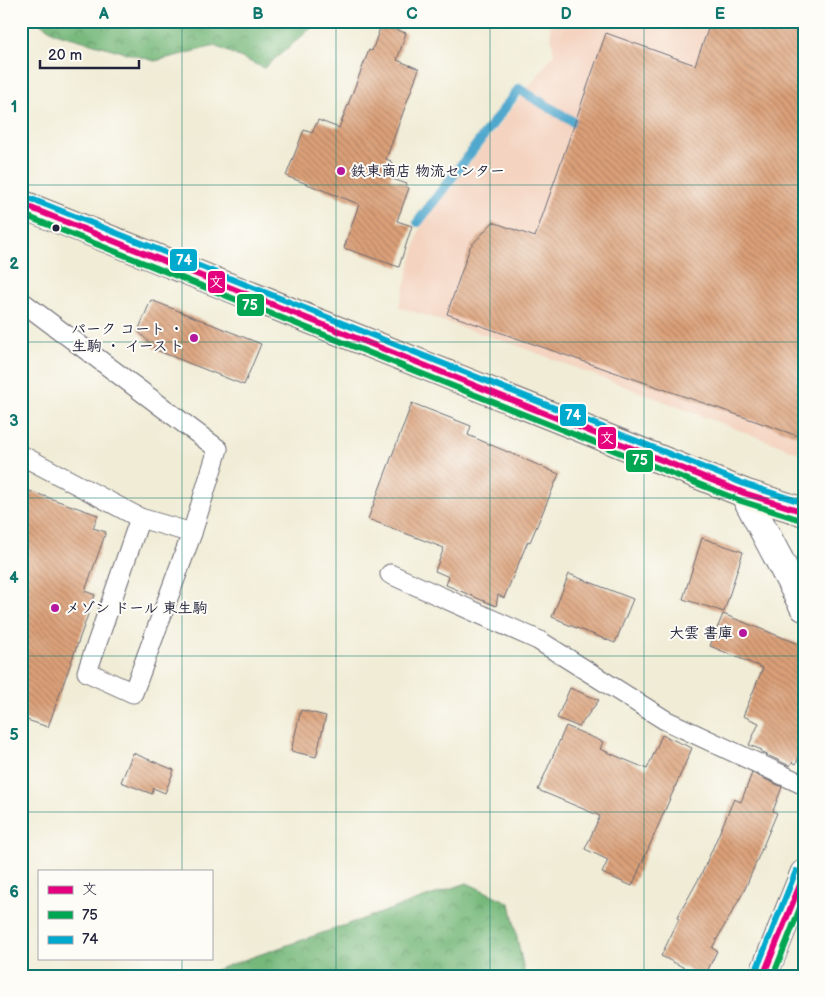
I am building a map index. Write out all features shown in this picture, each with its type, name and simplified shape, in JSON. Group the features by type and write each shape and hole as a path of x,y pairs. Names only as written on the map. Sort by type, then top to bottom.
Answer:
{"main road":[{"path":"21,204 744,493 804,512"}],"street":[{"path":"744,493 804,607"},
{"path":"763,976 804,874"}],"lane":[{"path":"21,301 218,449 192,533 133,693 87,672 140,518"},
{"path":"21,455 140,518 192,533"},
{"path":"390,574 538,640 665,720 804,785"}],"shaded area":[{"path":"549,21 804,21 804,455 516,345 399,307 420,228 554,54"}],"green space":[{"path":"37,21 320,21 264,68 215,46 155,61 55,33"},
{"path":"467,883 510,903 525,976 198,976"}],"building":[{"path":"711,21 804,21 804,438 447,314 470,247 493,222 535,237 606,33 695,65"},
{"path":"381,25 406,33 397,60 419,69 386,159 396,165 390,178 407,184 406,187 409,188 397,221 412,226 399,267 344,248 359,204 286,176 304,130 312,133 318,120 339,128 369,50 372,51"},
{"name":"パーク コート ・ 生駒 ・ イースト","path":"151,300 261,344 244,385 156,350 138,331"},
{"path":"412,403 471,426 468,435 559,474 504,598 498,595 496,606 446,585 449,577 435,571 444,548 368,519"},
{"name":"メゾン ドール 東生駒","path":"21,488 98,515 93,528 106,532 85,591 95,595 48,727 21,718"},
{"path":"702,538 743,552 724,612 683,599"},
{"path":"569,574 633,599 615,643 552,617"},
{"path":"723,614 804,646 804,745 796,764 792,762 790,766 749,745 759,723 743,716 763,668 710,646"},
{"path":"570,688 599,700 579,727 557,718"},
{"path":"301,710 326,716 316,757 291,751"},
{"path":"566,726 603,742 600,749 647,769 662,735 692,748 632,886 602,873 608,860 585,849 600,816 538,790"},
{"path":"133,753 174,770 165,793 153,788 152,794 121,782"},
{"path":"752,773 782,787 773,811 777,813 744,891 712,948 717,951 705,976 701,976 661,956 679,919 677,918 702,873 734,799 741,802"}],"waterway":[{"path":"418,222 519,89 585,129"}],"transit line":[{"name":"74","path":"24,196 747,485 804,503"},
{"name":"文","path":"21,204 744,493 804,512"},
{"name":"75","path":"21,214 741,501 801,520"},
{"name":"74","path":"755,973 796,871"},
{"name":"文","path":"763,976 804,875"},
{"name":"75","path":"773,976 804,898"}],"place":[{"name":"鉄東商店 物流センター","path":"341,171"},
{"name":"パーク コート ・ 生駒 ・ イースト","path":"194,338"},
{"name":"メゾン ドール 東生駒","path":"55,608"},
{"name":"大雲 書庫","path":"743,633"}]}
